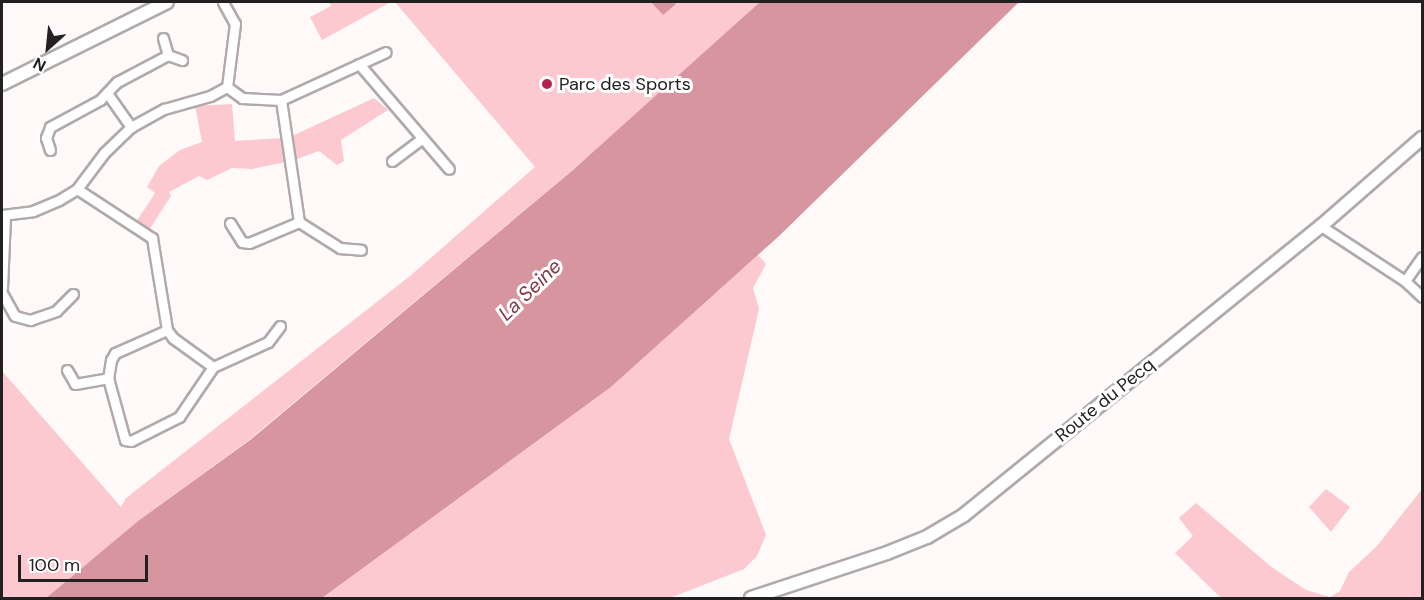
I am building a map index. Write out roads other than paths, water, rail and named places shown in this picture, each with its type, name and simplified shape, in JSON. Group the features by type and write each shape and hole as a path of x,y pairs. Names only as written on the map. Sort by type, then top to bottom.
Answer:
{"main road":[{"path":"2,84 128,18 153,2"},
{"path":"128,18 167,2"},
{"name":"Route du Pecq","path":"751,598 887,553 927,537 964,515 1321,226 1422,138"}],"street":[{"path":"223,2 235,24 227,87"},
{"path":"163,38 168,55"},
{"path":"227,87 242,98 281,100 386,52"},
{"path":"50,150 46,138 50,127 107,93 117,82 168,55 182,60"},
{"path":"359,64 449,169"},
{"path":"2,288 3,215 47,207 77,189 104,153 131,127 164,109 210,96 227,87"},
{"path":"107,93 131,127"},
{"path":"281,100 299,222 340,248 361,250"},
{"path":"392,161 421,139"},
{"path":"77,189 152,238 167,330 173,338 213,367"},
{"path":"230,223 242,242 249,243 299,222"},
{"path":"1321,226 1405,280 1422,297"},
{"path":"1405,280 1422,257"},
{"path":"2,293 15,316 30,320 56,311 73,294"},
{"path":"167,330 115,353 108,378 121,433 131,441 179,417 213,367 268,342 280,326"},
{"path":"67,370 75,384 108,378"}],"water":[{"path":"651,2 674,2 676,4 663,15"},
{"name":"La Seine","path":"760,2 1019,2 778,237 611,387 322,598 46,598 138,521 250,440 573,170"}],"place":[{"name":"Parc des Sports","path":"547,84"}]}
